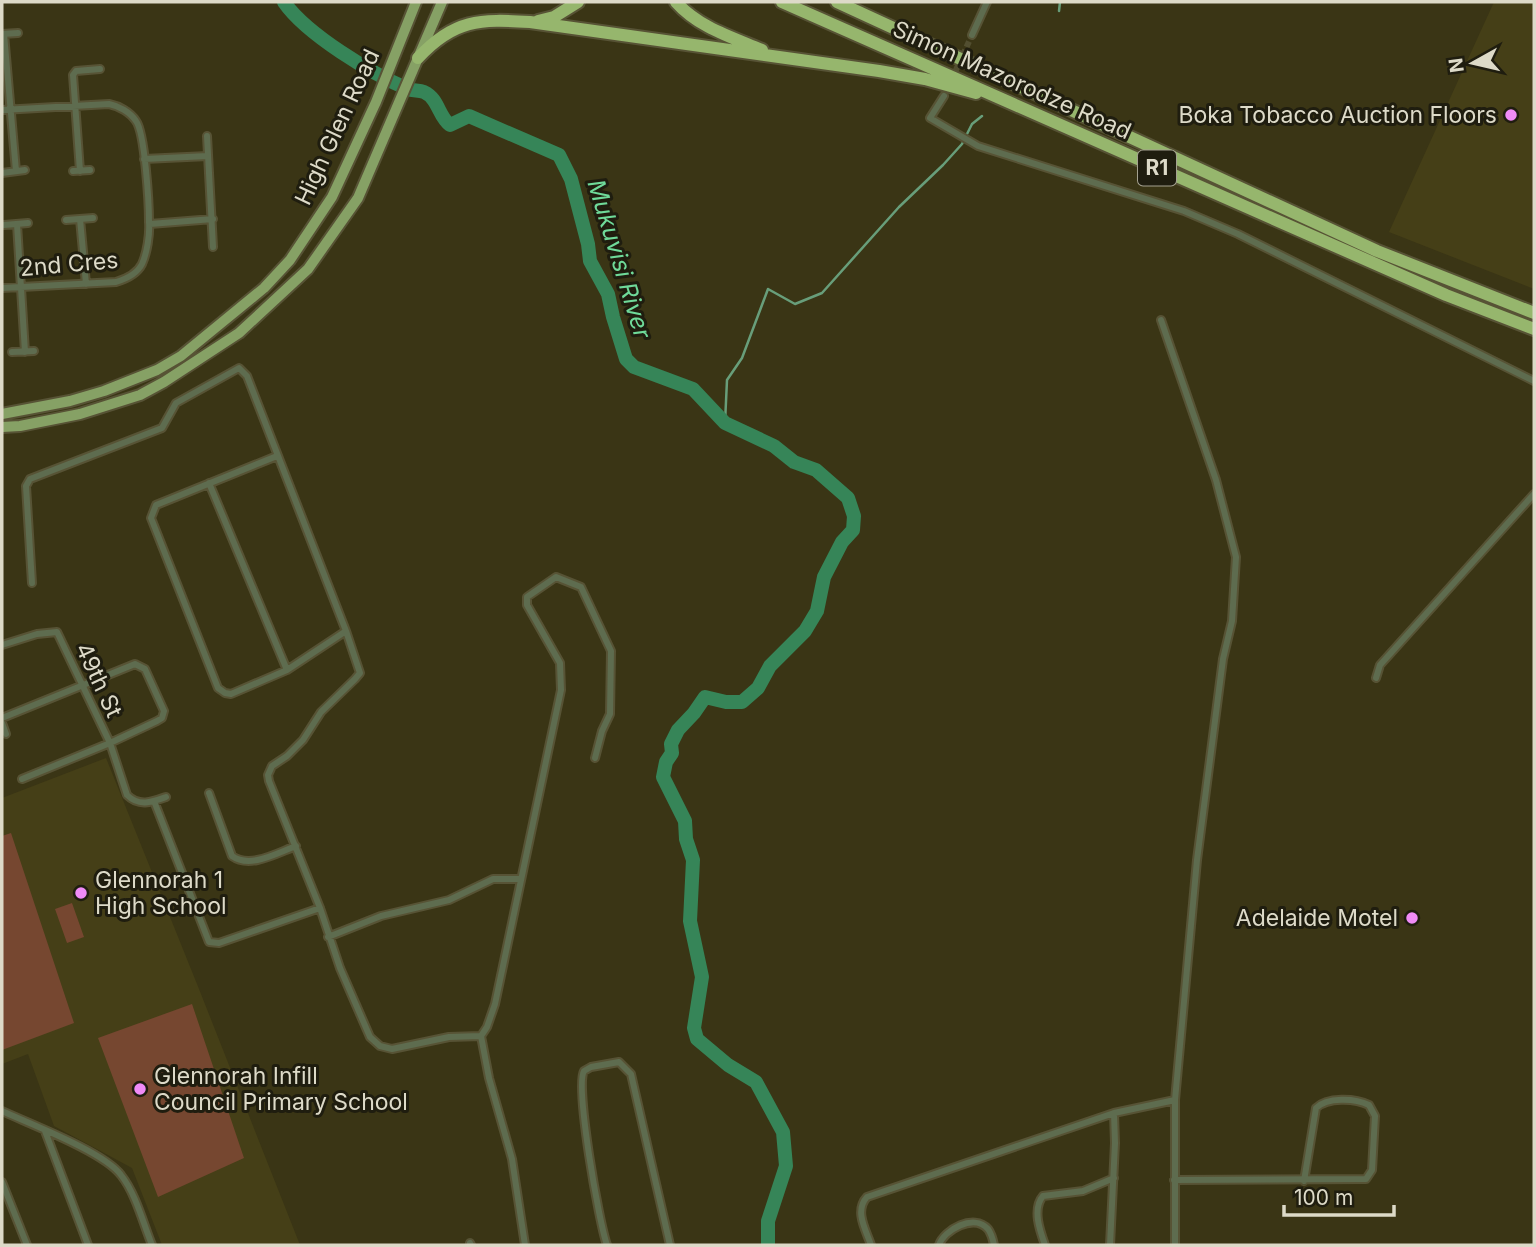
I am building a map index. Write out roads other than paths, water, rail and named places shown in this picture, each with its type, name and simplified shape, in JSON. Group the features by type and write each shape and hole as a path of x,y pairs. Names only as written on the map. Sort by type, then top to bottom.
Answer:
{"highway":[{"path":"530,22 554,17 578,2"},
{"path":"676,2 687,14 718,32 781,57"},
{"name":"Simon Mazorodze Road","path":"782,2 1446,295 1534,329"},
{"name":"Simon Mazorodze Road","path":"836,2 1377,251 1534,313"},
{"path":"418,58 433,42 468,24 489,20 530,22 913,77 1010,102"}],"main road":[{"name":"High Glen Road","path":"2,414 93,394 157,370 181,356 264,288 289,260 332,197 376,102 416,2"},
{"name":"High Glen Road","path":"2,428 70,416 140,395 183,371 239,333 308,269 358,198 442,2"}],"street":[{"path":"972,35 987,2"},
{"path":"16,171 3,34 18,33"},
{"path":"90,170 77,171 74,72 100,69"},
{"path":"944,96 930,118 978,146 1184,211 1238,234 1534,381"},
{"name":"2nd Cres","path":"2,110 109,104 118,106 134,118 139,126 144,159 150,224 141,267 128,278 116,282 2,288"},
{"path":"207,136 213,247"},
{"path":"144,159 208,156"},
{"path":"2,173 24,170"},
{"path":"66,220 93,218"},
{"path":"80,219 86,284"},
{"path":"150,224 213,219"},
{"path":"4,225 28,223"},
{"path":"17,224 25,352"},
{"path":"1161,320 1216,480 1236,556 1232,621 1221,672 1197,860 1175,1100 1175,1245"},
{"path":"12,352 34,351"},
{"path":"32,583 26,486 30,479 162,428 176,403 239,368 247,376 360,673 321,712 303,740 269,771 270,781 320,908 328,937 370,1037 380,1046 392,1049 449,1037 481,1036"},
{"path":"277,456 156,505 151,518 218,688 225,693 231,694 287,670 346,632"},
{"path":"209,483 287,670"},
{"path":"1376,678 1380,665 1534,494"},
{"path":"525,1245 512,1159 489,1077 481,1036 495,1004 561,690 560,663 527,605 527,597 556,577 581,587 611,650 610,714 595,758"},
{"name":"49th St","path":"2,645 37,634 57,632 110,743 127,795 134,802 155,801"},
{"path":"6,734 2,720 135,664 145,669 164,711 162,718 110,743 22,779"},
{"path":"209,793 232,856 239,861 249,862 296,846"},
{"path":"166,797 155,801 209,942 219,943 320,908"},
{"path":"328,937 381,916 449,900 493,880 521,878"},
{"path":"607,1245 587,1140 581,1076 591,1067 619,1062 631,1074 670,1245"},
{"path":"871,1245 861,1210 867,1198 1114,1113 1175,1100"},
{"path":"1174,1180 1304,1181 1361,1181 1370,1175 1375,1116 1369,1105 1355,1101 1325,1101 1315,1108 1304,1181"},
{"path":"2,1111 75,1144 117,1170 127,1184 152,1245"},
{"path":"1110,1245 1114,1113"},
{"path":"45,1131 88,1245"},
{"path":"1045,1245 1037,1210 1043,1196 1083,1191 1114,1178"},
{"path":"2,1182 27,1245"},
{"path":"939,1245 948,1233 961,1225 972,1223 978,1223 988,1230 995,1245"}],"waterway":[{"name":"Mukuvisi River","path":"284,2 308,27 341,52 393,82 429,95 450,125 469,116 559,155 571,179 590,261 608,294 626,359 634,367 693,389 725,423 774,446 794,462 816,470 848,498 854,516 853,530 842,542 824,577 817,611 805,631 770,666 758,688 742,702 726,702 705,697 678,730 671,744 672,753 666,762 663,777 685,821 686,839 693,860 690,921 702,977 694,1028 697,1039 728,1065 756,1082 783,1132 786,1166 768,1221 768,1245"},
{"path":"1059,11 1060,2"},
{"path":"725,423 727,380 742,358 768,289 795,304 822,293 899,207 962,144 972,124 982,116"}],"tunnel":[{"path":"944,96 972,35"}],"place":[{"name":"Boka Tobacco Auction Floors","path":"1511,115"},
{"name":"Glennorah 1 High School","path":"81,893"},
{"name":"Adelaide Motel","path":"1412,918"},
{"name":"Glennorah Infill Council Primary School","path":"140,1089"}]}
